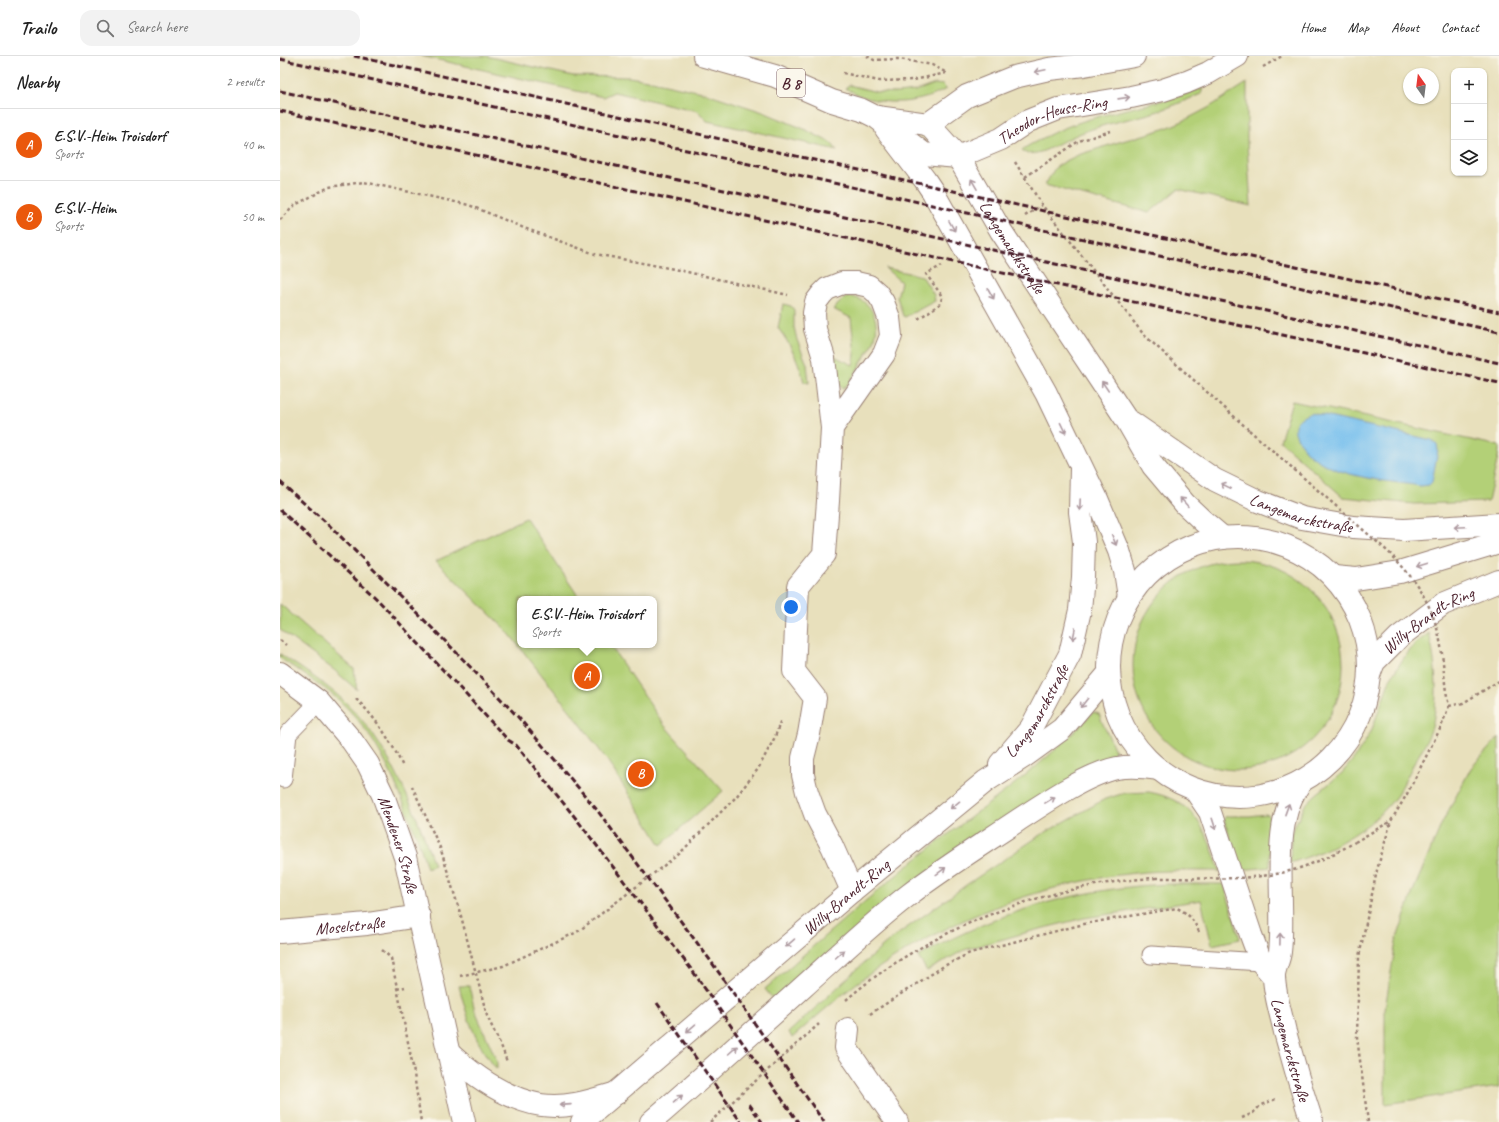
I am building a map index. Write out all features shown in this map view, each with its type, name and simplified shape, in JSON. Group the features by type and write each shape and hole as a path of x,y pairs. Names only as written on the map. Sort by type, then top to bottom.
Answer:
{"main road":[{"name":"B 8","path":"704,56 775,76 832,101 862,110 876,117 924,154"},
{"path":"928,124 967,96 1014,77 1049,69 1084,65 1134,56"},
{"name":"Theodor-Heuss-Ring","path":"924,154 958,157 1001,139 1028,121 1058,109 1132,97 1163,90 1188,82 1208,73 1237,56"},
{"name":"B 8","path":"876,117 928,124"},
{"name":"Langemarckstraße","path":"876,117 925,180 1046,393 1097,498 1119,551 1125,571 1129,597"},
{"name":"Langemarckstraße","path":"925,180 924,154 928,124"},
{"name":"Langemarckstraße","path":"928,124 958,157 1000,231 1126,419 1153,466 1185,504 1223,538"},
{"path":"832,428 884,354 891,336 889,318 883,302 877,293 869,286 856,283 842,283 835,285 822,294 816,302 814,313 815,329 824,358 832,428 824,554 798,586 794,671 815,698 803,758 803,776 806,792 852,891"},
{"name":"Langemarckstraße","path":"1126,419 1215,480 1258,501 1302,518 1353,526 1404,530 1499,524"},
{"name":"Langemarckstraße","path":"986,781 1031,728 1070,654 1080,610 1083,577 1084,542 1080,512 1081,466"},
{"path":"1253,537 1283,544 1310,558 1334,578 1350,598 1362,623 1368,648 1369,675 1365,701 1356,725 1345,742 1323,766 1302,781 1276,792 1250,797 1222,796 1195,790 1176,781 1158,769 1138,750 1122,726 1113,700 1109,673 1110,646 1117,621 1129,597 1147,575 1169,557 1195,544 1223,538 1253,537"},
{"path":"1334,578 1356,579 1400,572 1499,542"},
{"name":"Willy-Brandt-Ring","path":"1369,675 1374,662 1400,637 1443,604 1499,581"},
{"name":"Mendener Straße","path":"280,673 319,702 352,741 368,764 383,794 405,858 434,981 464,1122"},
{"name":"Willy-Brandt-Ring","path":"582,1122 852,891 986,781 1022,758 1062,729 1109,673"},
{"path":"651,1122 873,924 910,894 953,863 1029,813 1093,776 1117,768 1149,767 1158,769"},
{"name":"Langemarckstraße","path":"1267,970 1280,953 1281,836 1285,816 1294,789 1302,781"},
{"name":"Langemarckstraße","path":"1195,790 1210,812 1250,935 1267,970 1297,1079 1312,1122"},
{"name":"Moselstraße","path":"280,932 367,924 419,916"},
{"path":"848,1029 846,1048 897,1122"},
{"path":"449,1053 466,1068 502,1092 519,1099 542,1105 574,1104 617,1093"}],"lane":[{"path":"283,780 288,734 319,702"},
{"path":"1151,955 1213,960 1267,970"}],"path":[{"path":"867,56 874,60 900,59 932,65 946,73 967,96"},
{"path":"840,72 879,81 914,80 946,73"},
{"path":"1001,139 1042,206 1144,335 1400,563 1414,580 1427,602 1436,623 1449,706 1441,727 1407,794 1391,821 1376,870 1359,957 1357,1037 1368,1122"},
{"path":"280,220 295,205 328,187 364,182 469,205 524,228 595,254 674,269 816,302"},
{"path":"891,336 940,304 942,298 940,293 926,274"},
{"path":"1449,706 1463,703 1499,681"},
{"path":"434,981 503,966 580,930 679,854 736,797 758,769 775,737 781,719"},
{"path":"841,1004 856,991 922,947 981,918 1034,900 1085,886 1125,880 1271,875 1296,869 1321,860 1391,821"},
{"path":"848,1029 890,1000 944,966 970,953 1084,924 1176,908 1188,914 1193,919 1213,960"},
{"path":"367,924 369,945 381,950 391,958 413,1067 421,1122"},
{"path":"710,1122 824,1019"},
{"path":"1242,1118 1253,1113 1261,1105 1280,1097"}],"green space":[{"path":"421,56 486,56 573,76 629,77 706,93 763,112 804,129 831,143 837,150 707,121 698,111 614,92 603,97"},
{"path":"1247,83 1247,143 1251,206 1178,189 1149,213 1045,185 1055,168 1064,162 1078,155 1164,129 1183,121 1208,108"},
{"path":"935,84 943,85 946,89 937,94 906,102 885,102 874,100 856,94 845,88 849,85 877,92 897,93 916,91"},
{"path":"1203,88 1201,94 1169,107 1078,134 1040,152 1029,153 1023,152 1022,150 1062,129 1082,122 1183,95"},
{"path":"885,268 922,276 934,295 935,301 905,317 903,316 897,297 901,282"},
{"path":"852,297 859,299 869,307 875,318 876,331 874,341 851,381 843,388 838,385 830,354 853,365 855,355 851,318 833,309 845,298"},
{"path":"783,304 791,306 794,310 794,327 797,340 807,364 809,383 804,382 794,354 778,328"},
{"path":"1292,401 1499,446 1488,502 1414,504 1343,497 1280,441"},
{"path":"526,518 578,596 517,596 517,644 507,631 436,561"},
{"path":"1238,560 1258,562 1287,572 1305,584 1319,598 1335,625 1341,645 1343,665 1341,685 1331,714 1319,732 1305,746 1278,762 1258,768 1238,770 1218,768 1189,758 1171,746 1157,732 1141,705 1135,685 1133,665 1135,645 1145,616 1157,598 1171,584 1198,568 1218,562"},
{"path":"280,604 354,669 357,690 334,670 280,630"},
{"path":"1429,633 1436,680 1432,727 1424,746 1397,795 1376,818 1349,837 1320,852 1290,863 1291,833 1305,805 1342,773 1356,756 1371,732 1390,679 1415,644"},
{"path":"520,648 612,648 664,725 723,791 661,845 607,760"},
{"path":"280,654 337,694 359,717 373,735 386,755 409,799 434,865 427,868 401,796 394,780 369,735 341,702 316,682 280,658"},
{"path":"1093,712 1099,714 1114,748 1114,755 1096,764 773,999 765,989 890,880 1037,766"},
{"path":"1499,737 1499,1087 1385,1104 1385,1009 1396,941 1414,889 1442,823 1471,768"},
{"path":"1149,792 1165,796 1178,802 1188,810 1203,830 1220,871 1146,872 1097,878 1060,886 989,910 954,925 888,961 849,989 792,1038 789,1032 865,962 894,937 969,883 1039,836 1105,799 1125,793"},
{"path":"1266,814 1269,816 1270,867 1240,870 1224,819 1226,816"},
{"path":"1224,884 1240,939 1212,945 1201,900 1084,918 1032,931 964,950 927,971 918,957 943,943 994,920 1074,896 1153,885"},
{"path":"459,986 469,986 475,1011 497,1061 497,1069 489,1060 477,1040 465,1008"}],"water":[{"path":"1311,413 1432,440 1437,444 1438,450 1432,482 1429,485 1421,486 1369,478 1350,474 1317,460 1304,449 1296,435 1295,430 1296,423 1304,416"}],"railway":[{"path":"354,56 1499,312"},
{"path":"280,59 1499,332"},
{"path":"280,91 1499,363"},
{"path":"280,111 1499,383"},
{"path":"280,482 330,526 455,651 518,717 555,760 597,810 710,960 824,1122"},
{"path":"280,510 378,600 508,740 516,745 578,821 694,973 798,1122"},
{"path":"657,1003 741,1122"},
{"path":"749,1104 762,1122"}],"place":[{"name":"E.S.V.-Heim Troisdorf","path":"587,676"},
{"name":"E.S.V.-Heim","path":"641,774"}]}
